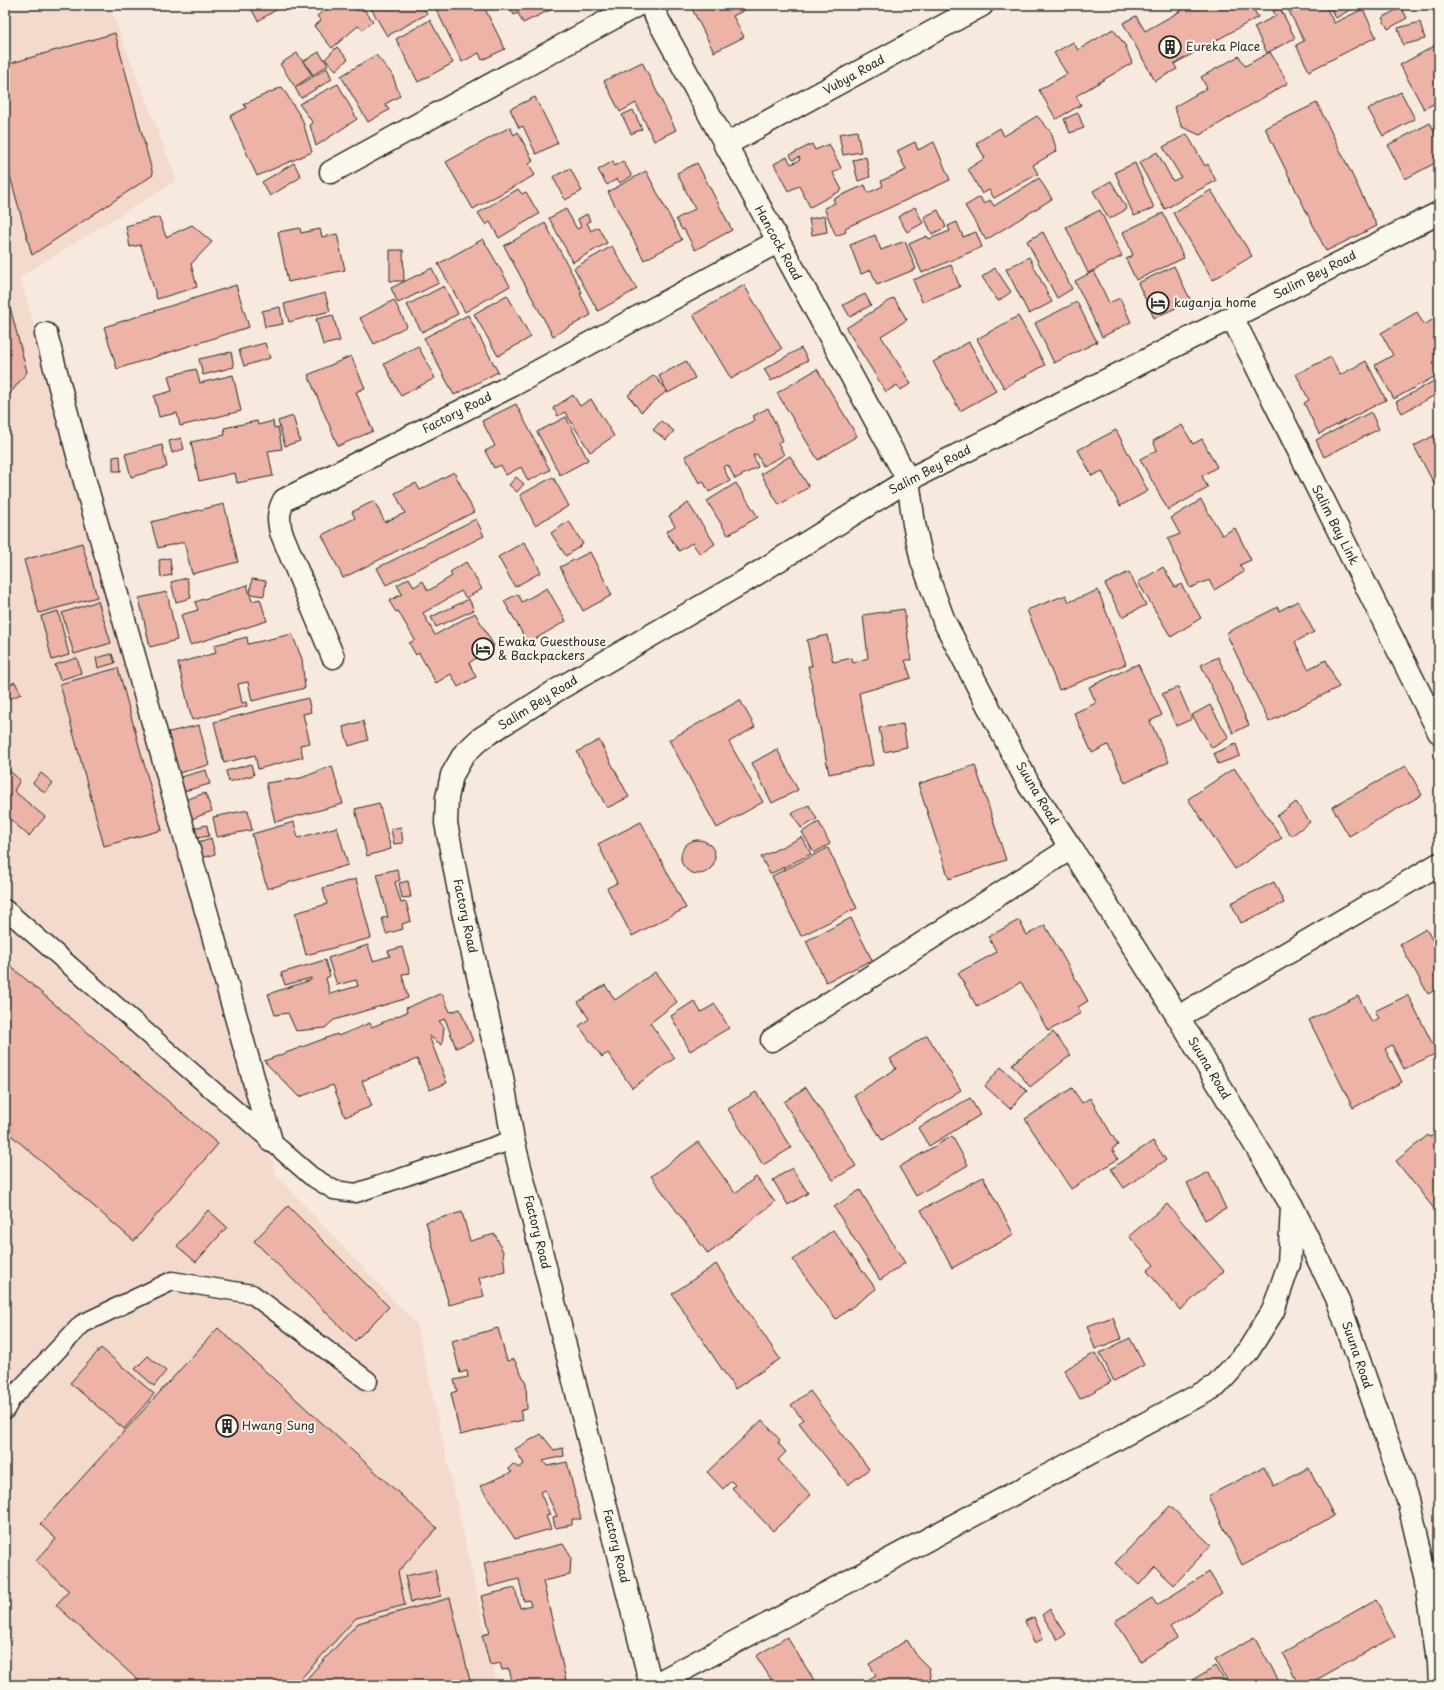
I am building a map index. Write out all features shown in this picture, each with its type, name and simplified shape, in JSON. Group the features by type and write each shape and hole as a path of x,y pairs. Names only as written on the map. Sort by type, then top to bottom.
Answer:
{"street":[{"path":"330,172 637,5"},
{"name":"Hancock Road","path":"650,5 777,242 908,480"},
{"name":"Vubya Road","path":"725,145 982,5"},
{"name":"Salim Bey Road","path":"452,775 464,754 480,739 557,690 745,581 908,480 1439,213"},
{"name":"Factory Road","path":"333,656 281,532 278,520 279,509 284,500 511,386 777,242"},
{"name":"Salim Bay Link","path":"1232,317 1439,732"},
{"path":"46,334 86,486 271,1140"},
{"name":"Suuna Road","path":"908,480 914,524 922,561 944,621 1029,784 1178,1017 1292,1206 1338,1298 1408,1500 1426,1576 1438,1662 1439,1685"},
{"name":"Factory Road","path":"452,775 447,798 446,823 463,912 502,1077 514,1140 651,1685"},
{"path":"772,1040 1071,848"},
{"path":"1178,1017 1439,864"},
{"path":"654,1685 1216,1386 1248,1351 1273,1311 1288,1264 1292,1206"}],"lane":[{"path":"5,909 311,1176 334,1190 356,1193 514,1140"},
{"path":"5,1410 11,1399 82,1324 172,1281 252,1294 368,1381"}],"shaded area":[{"path":"5,5 109,5 177,180 20,277 276,1175 417,1325 497,1685 5,1685"}],"building":[{"path":"249,5 284,5 258,21"},
{"path":"330,5 351,5 357,11 362,7 373,21 362,30 358,26 332,48 314,26 321,21 317,16"},
{"path":"369,5 422,5 427,14 387,36"},
{"path":"434,5 483,5 505,49 482,60 479,53 462,62"},
{"path":"509,5 550,5 552,9 523,23 518,13 514,15"},
{"path":"690,5 755,5 733,16 744,37 714,52"},
{"name":"Eureka Place","path":"1191,5 1251,5 1258,17 1174,64 1177,69 1155,81 1123,23 1136,16 1145,31"},
{"path":"1286,5 1325,5 1334,23 1363,9 1376,37 1309,71 1296,45 1304,41"},
{"path":"1328,5 1353,5 1355,7 1336,18"},
{"path":"1401,7 1407,18 1388,29 1382,18"},
{"path":"1280,8 1295,38 1267,53 1254,27 1276,16 1273,11"},
{"path":"430,20 453,63 418,82 396,39"},
{"path":"1420,22 1425,39 1403,45 1398,28"},
{"path":"1113,29 1125,45 1132,63 1076,96 1081,105 1056,119 1039,90 1067,74 1054,53 1073,42 1078,50"},
{"path":"115,33 153,175 32,255 5,158 5,65"},
{"path":"1438,44 1439,101 1424,109 1400,65"},
{"path":"337,47 348,59 336,70 325,59"},
{"path":"319,52 328,65 313,75 304,61"},
{"path":"1270,52 1288,83 1200,135 1182,127 1174,107 1207,88 1201,77 1239,56 1245,66"},
{"path":"297,53 312,75 295,87 280,64"},
{"path":"376,55 392,74 400,96 385,104 389,110 368,122 341,76"},
{"path":"642,62 676,130 654,141 636,103 620,112 604,81"},
{"path":"327,68 332,79 301,98 295,88"},
{"path":"338,84 357,119 316,146 310,125 313,123 299,104"},
{"path":"282,87 302,119 312,152 257,176 230,116 246,108 244,104"},
{"path":"1401,92 1415,119 1383,136 1368,109"},
{"path":"535,97 558,143 536,154 523,126 519,128 510,109"},
{"path":"1317,103 1377,226 1326,251 1265,128"},
{"path":"633,110 642,129 631,134 622,115"},
{"path":"1078,113 1084,128 1070,133 1064,119"},
{"path":"1037,116 1051,132 1057,151 1033,165 1038,174 994,198 989,190 982,194 968,169 985,158 976,143 1000,128 1004,136"},
{"path":"1430,123 1439,140 1439,161 1405,179 1388,145"},
{"path":"510,127 514,135 518,132 533,161 529,164 535,175 473,209 446,162"},
{"path":"857,131 861,152 843,155 839,134"},
{"path":"1187,134 1205,166 1208,164 1216,181 1165,209 1139,163 1157,152 1173,181 1181,177 1163,147"},
{"path":"915,142 918,150 934,142 950,180 845,228 846,232 836,236 824,208 835,203 833,199 865,185 868,193 883,186 881,181 906,170 897,151"},
{"path":"812,144 815,150 829,144 841,168 833,173 842,190 810,207 799,186 788,191 774,164 787,157 791,164 800,160 799,157 793,160 790,155"},
{"path":"866,157 870,177 858,181 853,160"},
{"path":"613,161 615,166 623,161 632,176 620,183 617,179 607,185 598,170"},
{"path":"294,163 301,177 270,196 262,182"},
{"path":"697,163 732,230 695,250 684,229 682,230 676,219 695,209 677,173"},
{"path":"1135,163 1154,208 1134,216 1115,172"},
{"path":"570,168 582,191 565,200 553,177"},
{"path":"646,171 682,240 644,260 608,192"},
{"path":"1039,178 1052,199 986,240 965,206 980,197 984,204 990,200 994,206"},
{"path":"1111,181 1127,209 1109,219 1093,191"},
{"path":"518,189 522,194 526,192 539,214 499,238 490,222 486,225 478,213"},
{"path":"1211,190 1252,256 1213,280 1173,213"},
{"path":"915,207 923,223 907,232 898,217"},
{"path":"566,209 577,229 581,227 578,219 587,214 590,221 587,223 591,231 598,227 607,243 573,262 549,218"},
{"path":"938,210 946,227 932,234 924,217"},
{"path":"1100,210 1122,256 1088,273 1066,227"},
{"path":"1163,213 1184,258 1136,280 1126,259 1133,255 1123,232"},
{"path":"825,216 827,232 812,235 809,219"},
{"path":"159,217 166,237 192,225 212,242 191,264 197,287 157,299 141,245 130,247 126,226"},
{"path":"957,222 963,237 976,232 982,247 922,273 909,244 927,236 929,239 950,231 948,226"},
{"path":"545,223 582,292 580,294 591,315 553,336 504,246"},
{"path":"300,228 301,233 320,229 322,237 337,234 345,270 288,282 278,232"},
{"path":"1043,232 1072,289 1057,298 1027,241"},
{"path":"875,235 881,250 905,241 916,269 877,285 871,270 861,274 850,245"},
{"path":"483,239 510,286 465,312 438,264"},
{"path":"612,246 637,289 598,311 574,268"},
{"path":"390,250 403,250 404,281 390,281"},
{"path":"1029,257 1052,302 1029,314 1006,269"},
{"path":"951,265 960,287 922,302 913,280"},
{"path":"1174,266 1191,301 1154,318 1138,283"},
{"path":"432,268 439,283 398,303 391,288"},
{"path":"995,268 1011,292 998,301 982,277"},
{"path":"1094,271 1109,303 1120,298 1131,322 1102,337 1075,281"},
{"path":"236,285 249,327 117,369 104,327"},
{"path":"744,285 782,349 731,379 693,315"},
{"path":"444,286 458,314 422,332 407,305"},
{"path":"5,288 27,372 5,400"},
{"path":"325,293 330,311 289,322 284,304"},
{"path":"865,294 871,305 850,317 843,305"},
{"path":"507,295 531,337 498,356 474,314"},
{"path":"894,298 907,320 881,336 911,384 900,390 897,385 886,392 846,328"},
{"path":"394,300 407,326 374,344 360,318"},
{"path":"1077,302 1097,342 1054,363 1035,323"},
{"path":"280,307 283,324 265,327 262,311"},
{"path":"1417,312 1424,325 1439,316 1439,374 1394,399 1375,365 1393,355 1381,333"},
{"path":"333,315 340,341 323,345 316,319"},
{"path":"468,315 498,372 454,395 424,338"},
{"path":"1018,316 1045,365 1004,388 977,339"},
{"path":"969,342 996,391 960,411 933,362"},
{"path":"265,343 270,358 244,366 239,350"},
{"path":"418,346 435,378 401,396 384,364"},
{"path":"801,348 808,360 771,381 764,369"},
{"path":"231,352 234,367 203,375 199,359"},
{"path":"351,356 365,388 356,392 373,431 338,446 308,375"},
{"path":"1331,357 1340,375 1366,361 1386,400 1319,434 1304,403 1309,400 1296,374"},
{"path":"686,361 695,378 668,393 659,376"},
{"path":"196,369 200,383 233,375 241,411 180,426 177,413 159,417 154,396 172,391 168,376"},
{"path":"817,369 857,436 818,460 777,393"},
{"path":"654,375 667,391 641,412 628,395"},
{"path":"1439,378 1439,393 1402,413 1396,402"},
{"path":"573,395 580,406 591,399 614,436 590,452 565,412 558,416 553,408"},
{"path":"516,404 550,470 528,481 521,467 506,475 501,465 494,468 485,451 495,446 482,421"},
{"path":"768,408 783,440 778,443 784,455 763,466 757,454 753,455 758,467 735,479 728,465 723,467 730,481 709,492 703,481 699,483 685,456 755,420 753,416"},
{"path":"1371,412 1379,429 1324,457 1316,440"},
{"path":"293,416 300,441 285,446 278,421"},
{"path":"566,417 588,460 560,475 537,432"},
{"path":"257,421 258,425 273,421 274,428 278,427 282,449 268,451 273,476 237,483 235,473 199,481 191,442 225,435 224,428"},
{"path":"661,421 674,431 666,440 653,430"},
{"path":"1182,425 1193,444 1202,439 1217,467 1202,476 1208,488 1168,510 1140,459 1157,450 1153,441"},
{"path":"1116,430 1148,491 1120,506 1102,471 1092,476 1078,450"},
{"path":"1439,433 1439,493 1414,446"},
{"path":"181,438 184,449 172,453 169,441"},
{"path":"162,445 167,467 131,477 125,454"},
{"path":"120,456 121,471 113,471 113,457"},
{"path":"790,456 809,487 779,505 761,474"},
{"path":"454,472 474,512 343,578 322,535 355,518 352,512 374,501 385,522 405,513 395,493 416,483 420,490"},
{"path":"516,477 524,484 517,492 509,485"},
{"path":"553,477 569,506 535,525 520,495"},
{"path":"736,483 758,517 728,535 707,501"},
{"path":"1201,500 1222,535 1235,528 1251,560 1240,565 1244,572 1214,590 1209,580 1190,588 1168,539 1180,534 1171,518"},
{"path":"688,503 715,544 700,554 692,543 679,551 666,532 675,526 669,516"},
{"path":"224,504 238,562 192,574 184,542 158,548 151,522"},
{"path":"476,519 484,536 386,585 377,568"},
{"path":"569,521 583,544 566,556 551,533"},
{"path":"524,542 541,572 515,587 498,557"},
{"path":"82,543 97,597 39,613 24,560"},
{"path":"590,552 612,595 583,611 560,567"},
{"path":"170,558 172,575 161,577 159,560"},
{"path":"466,562 482,589 466,598 461,591 423,613 435,635 475,613 494,646 469,663 476,677 458,687 451,674 436,683 419,653 416,655 409,643 415,640 398,611 396,612 389,601 402,594 397,585 409,578 414,587 423,581 428,591 452,576 450,572"},
{"path":"1163,567 1175,587 1181,584 1201,618 1171,637 1138,582"},
{"path":"1129,572 1146,605 1122,617 1105,584"},
{"path":"187,578 191,598 176,602 171,582"},
{"path":"252,579 266,581 264,596 250,594"},
{"path":"247,585 252,601 260,599 267,621 190,645 181,615 198,610 195,602"},
{"path":"547,588 566,621 528,643 504,601 518,594 522,602"},
{"path":"1098,590 1126,664 1059,690 1027,610 1066,595 1069,602"},
{"path":"167,592 177,640 150,647 139,598"},
{"path":"469,599 474,610 436,627 431,617"},
{"path":"98,601 111,643 74,654 62,613"},
{"path":"1298,601 1314,632 1295,642 1308,669 1326,660 1339,687 1269,722 1226,633 1278,607 1279,611"},
{"path":"904,609 911,660 905,660 911,678 859,693 873,765 829,774 808,666 812,666 807,640 827,635 833,662 852,658 853,663 868,658 863,615"},
{"path":"58,611 69,655 52,660 41,616"},
{"path":"292,634 302,659 305,688 252,701 248,682 238,684 242,703 246,702 247,706 192,720 178,663 216,653 214,645 247,637 248,644"},
{"path":"112,654 115,663 98,668 96,658"},
{"path":"1218,657 1249,725 1233,733 1201,665"},
{"path":"77,658 81,673 60,680 55,665"},
{"path":"1138,664 1162,715 1150,721 1169,762 1125,783 1108,745 1092,753 1074,713 1096,703 1089,687"},
{"path":"118,668 162,830 104,846 60,684"},
{"path":"15,682 21,694 9,699 5,687"},
{"path":"1178,687 1192,719 1176,726 1162,694"},
{"path":"308,698 311,712 303,714 310,743 300,745 303,757 258,769 255,755 224,763 214,722"},
{"path":"740,700 755,727 729,742 763,802 717,828 669,740"},
{"path":"1210,705 1229,738 1212,748 1192,715"},
{"path":"363,721 368,740 349,746 343,727"},
{"path":"903,724 907,747 884,752 879,728"},
{"path":"199,725 209,765 175,774 165,733"},
{"path":"599,740 629,797 607,808 577,752"},
{"path":"1236,744 1240,756 1218,764 1214,753"},
{"path":"777,749 798,790 772,803 752,763"},
{"path":"251,764 254,775 229,782 226,771"},
{"path":"975,765 1006,860 949,879 918,784"},
{"path":"332,766 343,804 275,822 266,783 301,778"},
{"path":"1406,766 1422,795 1349,836 1332,807"},
{"path":"5,767 20,780 14,791 45,817 29,836 5,815"},
{"path":"1234,768 1282,838 1235,869 1188,799"},
{"path":"206,770 210,784 181,792 177,778"},
{"path":"41,773 53,783 45,793 33,783"},
{"path":"205,793 212,811 189,820 182,801"},
{"path":"1296,802 1310,822 1291,836 1277,816"},
{"path":"379,803 391,849 367,856 355,809"},
{"path":"809,805 817,819 801,828 792,813"},
{"path":"248,810 252,830 217,837 213,817"},
{"path":"294,822 298,838 337,827 348,865 267,889 252,834"},
{"path":"641,822 686,908 632,936 607,888 617,883 598,844"},
{"path":"819,822 830,844 814,853 802,832"},
{"path":"207,825 209,836 190,839 188,829"},
{"path":"401,827 403,843 394,844 391,829"},
{"path":"802,837 811,854 770,874 761,857"},
{"path":"211,838 215,854 197,860 192,844"},
{"path":"695,840 701,840 705,841 712,847 715,857 714,864 708,871 701,874 695,874 691,873 684,867 681,860 681,854 682,850 688,843"},
{"path":"828,848 857,908 801,936 772,876"},
{"path":"397,869 400,880 395,882 401,903 406,902 411,921 402,924 403,929 386,934 382,918 388,917 377,874"},
{"path":"356,879 371,938 306,955 295,913 327,904 323,888"},
{"path":"408,881 411,897 402,898 399,883"},
{"path":"1274,882 1284,903 1241,923 1231,903"},
{"path":"851,918 872,960 826,982 806,941"},
{"path":"1019,920 1027,935 1045,925 1088,1001 1078,1007 1081,1013 1048,1031 1021,982 977,1007 958,973 997,952 988,937"},
{"path":"1426,929 1439,951 1439,988 1428,994 1400,944"},
{"path":"1439,933 1439,944 1434,937"},
{"path":"368,945 373,961 390,956 388,951 402,947 410,973 402,974 408,998 334,1020 325,1028 296,1031 288,1013 275,1015 268,994 311,980 311,978 285,985 281,973 325,960 330,976 326,978 330,994 358,986 356,980 337,985 328,958"},
{"path":"9,965 218,1144 134,1241 5,1130 5,969"},
{"path":"655,972 677,1002 650,1023 675,1058 632,1088 608,1053 602,1057 579,1026 589,1019 578,1002 605,985 615,1000"},
{"path":"442,993 450,1012 460,1009 473,1041 456,1048 445,1019 439,1021 444,1027 442,1045 429,1036 447,1083 430,1090 417,1059 362,1081 372,1106 345,1117 333,1085 299,1097 264,1061 337,1034 338,1036 370,1023 372,1027 407,1012 406,1008"},
{"path":"1408,995 1437,1053 1404,1069 1392,1045 1385,1049 1402,1082 1353,1108 1309,1020 1358,996 1372,1022 1379,1018 1375,1011"},
{"path":"694,1001 701,1012 715,1004 729,1028 690,1051 671,1016"},
{"path":"1053,1032 1071,1055 1030,1087 1012,1064"},
{"path":"927,1035 961,1090 882,1140 854,1095 896,1069 890,1059"},
{"path":"1001,1067 1027,1091 1010,1109 985,1086"},
{"path":"806,1087 856,1166 833,1180 784,1102"},
{"path":"1072,1088 1082,1103 1090,1098 1118,1145 1112,1149 1118,1159 1071,1189 1025,1119"},
{"path":"756,1092 791,1148 763,1165 728,1109"},
{"path":"970,1098 980,1115 929,1146 918,1128"},
{"path":"1439,1130 1439,1215 1396,1161 1428,1135 1430,1137"},
{"path":"952,1136 968,1165 916,1196 899,1167"},
{"path":"1153,1141 1166,1160 1124,1188 1111,1169"},
{"path":"698,1142 735,1193 756,1177 775,1202 708,1254 651,1176"},
{"path":"792,1168 808,1193 788,1205 773,1180"},
{"path":"1209,1172 1226,1209 1205,1220 1187,1183"},
{"path":"983,1177 1014,1235 952,1268 921,1210"},
{"path":"860,1190 905,1263 880,1280 834,1207"},
{"path":"1167,1204 1224,1271 1180,1310 1147,1271 1154,1265 1129,1236"},
{"path":"288,1206 389,1307 355,1341 254,1241"},
{"path":"208,1210 227,1227 196,1262 177,1246"},
{"path":"462,1212 470,1241 495,1234 503,1252 505,1271 479,1278 484,1296 449,1305 426,1222"},
{"path":"833,1230 876,1289 836,1319 793,1260"},
{"path":"716,1264 780,1359 735,1389 672,1294"},
{"path":"1113,1317 1121,1339 1095,1349 1087,1326"},
{"name":"Hwang Sung","path":"218,1328 437,1528 398,1572 405,1605 356,1618 295,1685 143,1685 56,1605 69,1591 36,1561 56,1539 40,1524"},
{"path":"498,1328 507,1361 514,1359 526,1383 527,1409 520,1411 523,1420 460,1435 451,1393 457,1391 454,1380 468,1377 467,1371 460,1373 452,1341"},
{"path":"1130,1338 1144,1365 1114,1381 1100,1353"},
{"path":"101,1348 154,1394 124,1429 70,1383"},
{"path":"1095,1353 1111,1382 1080,1399 1064,1370"},
{"path":"148,1356 166,1371 154,1386 135,1369"},
{"path":"810,1391 869,1469 848,1485 799,1423 803,1420 791,1405"},
{"path":"762,1420 780,1440 778,1443 786,1452 778,1460 811,1495 773,1531 732,1488 735,1485 731,1481 723,1489 707,1472"},
{"path":"541,1434 554,1450 563,1448 564,1456 543,1461 547,1466 567,1462 581,1519 572,1519 572,1525 555,1528 553,1517 557,1516 545,1490 540,1492 550,1515 546,1516 551,1529 515,1539 480,1486 512,1472 508,1469 513,1464 519,1468 524,1464 515,1449"},
{"path":"1264,1467 1274,1486 1309,1468 1334,1516 1242,1565 1208,1496"},
{"path":"1170,1506 1211,1545 1174,1585 1155,1567 1139,1585 1115,1563"},
{"path":"563,1544 571,1557 570,1575 543,1581 566,1680 544,1685 513,1685 509,1669 502,1670 500,1663 490,1665 482,1635 490,1633 481,1596 515,1588 520,1608 531,1605 529,1600 524,1601 519,1579 489,1587 484,1563"},
{"path":"435,1570 441,1596 411,1602 405,1576"},
{"path":"1209,1572 1222,1593 1170,1627 1177,1638 1141,1661 1115,1621 1152,1598 1157,1605"},
{"path":"450,1598 471,1685 301,1685 358,1623"},
{"path":"1375,1600 1395,1636 1307,1685 1300,1685 1282,1653"},
{"path":"1050,1609 1066,1634 1058,1640 1042,1615"},
{"path":"1034,1617 1043,1639 1034,1643 1025,1621"},
{"path":"787,1637 817,1685 775,1685 756,1656"},
{"path":"1254,1637 1281,1685 1230,1685 1215,1659"},
{"path":"907,1640 917,1656 929,1668 931,1682 933,1685 859,1685 876,1675 869,1664"},
{"path":"1216,1666 1227,1685 1195,1685 1192,1680"}],"place":[{"name":"Eureka Place","path":"1170,47"},
{"name":"kuganja home","path":"1158,303"},
{"name":"Ewaka Guesthouse & Backpackers","path":"483,649"},
{"name":"Hwang Sung","path":"227,1426"}]}
